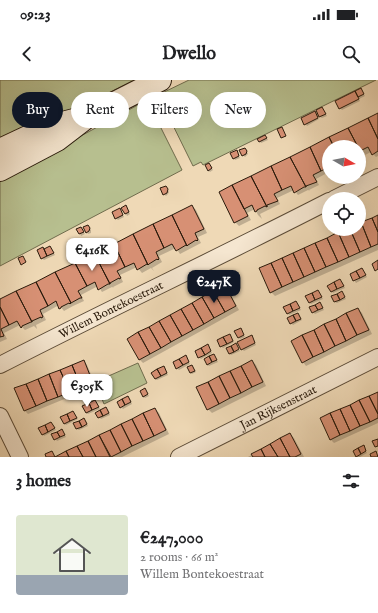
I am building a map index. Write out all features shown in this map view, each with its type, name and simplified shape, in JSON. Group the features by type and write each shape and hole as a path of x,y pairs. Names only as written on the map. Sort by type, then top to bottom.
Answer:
{"main road":[{"path":"129,96 159,81"},
{"path":"0,150 51,126 71,121"},
{"path":"0,170 58,140 73,128"}],"street":[{"path":"348,192 378,177"},
{"name":"Willem Bontekoestraat","path":"0,365 90,319 226,254 322,206"},
{"name":"Jan Rijksenstraat","path":"179,457 378,357"},
{"path":"0,416 20,457"}],"green space":[{"path":"0,80 134,80 110,92 71,92 71,112 63,116 63,92 12,92 12,128 34,128 0,141"},
{"path":"189,80 376,80 203,165 201,162 193,166 174,128 202,128 202,92 164,92"},
{"path":"137,105 137,128 161,128 182,170 0,266 0,180 96,128 129,128 129,110"},
{"path":"138,363 147,383 104,404 95,382"}],"building":[{"path":"361,88 364,94 358,97 355,91"},
{"path":"355,91 359,99 339,109 335,101"},
{"path":"322,107 326,114 319,117 316,110"},
{"path":"315,111 318,118 304,125 301,118"},
{"path":"378,113 378,139 368,118"},
{"path":"368,118 378,139 378,151 372,155 368,147 366,148 366,140 354,140 348,128"},
{"path":"282,127 286,136 281,138 277,129"},
{"path":"348,128 354,140 330,140 329,137"},
{"path":"265,135 267,138 259,142 257,139"},
{"path":"329,137 330,140 323,140"},
{"path":"322,141 321,171 310,147"},
{"path":"310,147 321,171 313,175 317,182 306,187 290,157"},
{"path":"245,148 247,151 246,154 242,156 239,150"},
{"path":"237,150 239,156 233,159 230,153"},
{"path":"290,157 306,187 294,193 291,186 282,190 271,166"},
{"path":"209,163 212,168 208,171 205,165"},
{"path":"271,166 282,190 274,194 278,201 267,205 267,207 251,176"},
{"path":"251,176 267,207 265,206 255,212 252,205 244,209 232,185"},
{"path":"232,185 248,216 234,223 219,192"},
{"path":"166,186 168,189 167,193 163,195 160,188"},
{"path":"126,205 129,212 125,214 121,208"},
{"path":"192,205 204,229 195,233 198,240 197,241 196,240 187,246 172,215"},
{"path":"120,208 123,215 115,219 112,212"},
{"path":"172,215 187,246 186,245 176,251 172,244 164,248 153,224"},
{"path":"378,215 378,232 372,218"},
{"path":"372,218 378,232 378,244 371,247 366,234 366,220"},
{"path":"153,224 164,248 156,252 159,259 148,265 133,234"},
{"path":"88,225 90,228 86,233 83,227"},
{"path":"81,227 84,232 79,234 76,229"},
{"path":"133,234 148,265 147,264 137,270 134,263 125,267 114,244"},
{"path":"366,234 371,247 360,252 353,236 366,236"},
{"path":"331,236 340,236 349,257 338,262 327,238"},
{"path":"340,236 353,236 360,252 349,257"},
{"path":"327,238 338,262 326,267 315,243"},
{"path":"315,243 326,267 315,272 304,248"},
{"path":"114,244 125,267 117,271 121,278 110,284 94,253"},
{"path":"50,246 54,253 47,256 44,249"},
{"path":"43,247 47,256 41,259 37,250"},
{"path":"304,248 315,272 304,277 293,253"},
{"path":"94,253 110,284 98,290 95,282 87,286 75,263"},
{"path":"293,253 304,277 293,282 282,258"},
{"path":"23,256 26,262 21,265 18,258"},
{"path":"282,258 293,282 282,287 271,263"},
{"path":"378,260 378,269 375,271 372,264"},
{"path":"75,263 87,286 78,291 82,298 71,303 55,272"},
{"path":"271,263 282,287 270,293 259,268"},
{"path":"362,268 366,275 360,278 356,271"},
{"path":"356,271 360,278 353,281 350,274"},
{"path":"55,272 71,303 59,309 56,301 48,306 36,282"},
{"path":"340,279 344,286 337,289 334,282"},
{"path":"36,282 48,306 40,310 43,317 32,322 16,291"},
{"path":"334,282 337,289 331,292 327,286"},
{"path":"225,285 236,306 225,312 213,291"},
{"path":"318,290 322,297 315,300 312,293"},
{"path":"16,291 32,322 22,326 21,328 17,321 9,325 0,307 0,299"},
{"path":"213,291 225,312 214,318 202,297"},
{"path":"342,291 345,297 340,300 337,294"},
{"path":"312,293 315,300 309,303 305,296"},
{"path":"337,294 340,300 334,302 331,296"},
{"path":"202,297 214,318 204,324 192,303"},
{"path":"296,301 300,308 293,311 290,304"},
{"path":"320,302 323,308 318,310 315,305"},
{"path":"192,303 204,324 193,330 181,309"},
{"path":"290,304 293,311 287,314 283,307"},
{"path":"315,305 318,310 312,313 309,307"},
{"path":"0,307 9,325 1,329 4,336 0,337"},
{"path":"358,308 369,330 357,335 346,313"},
{"path":"181,309 193,330 182,336 170,315"},
{"path":"298,313 301,319 296,321 293,315"},
{"path":"346,313 357,335 346,341 336,319"},
{"path":"170,315 182,336 171,342 159,321"},
{"path":"293,315 296,321 290,324 287,318"},
{"path":"336,319 346,341 335,346 324,324"},
{"path":"159,321 171,342 161,348 149,327"},
{"path":"324,324 335,346 324,352 314,330"},
{"path":"149,327 161,348 150,354 138,332"},
{"path":"241,328 244,335 238,338 234,331"},
{"path":"314,330 324,352 313,357 302,335"},
{"path":"138,332 150,354 139,360 127,339"},
{"path":"230,334 233,341 227,344 223,337"},
{"path":"252,335 255,343 241,350 237,342"},
{"path":"302,335 313,357 302,363 291,341"},
{"path":"223,337 227,344 220,347 217,340"},
{"path":"236,343 239,349 234,352 231,346"},
{"path":"208,344 211,351 205,355 201,348"},
{"path":"231,346 234,352 229,354 226,348"},
{"path":"201,348 205,355 198,358 195,351"},
{"path":"214,354 217,360 212,362 209,356"},
{"path":"186,355 189,362 183,365 179,359"},
{"path":"209,356 212,362 207,365 204,359"},
{"path":"179,359 183,365 176,369 173,362"},
{"path":"84,360 93,383 81,387 72,365"},
{"path":"252,360 263,382 252,387 241,366"},
{"path":"72,365 81,387 70,392 60,370"},
{"path":"192,365 195,371 190,373 187,367"},
{"path":"164,366 167,373 161,376 157,369"},
{"path":"241,366 252,387 241,393 230,371"},
{"path":"157,369 161,376 155,379 151,373"},
{"path":"60,370 70,392 58,397 49,374"},
{"path":"230,371 241,393 230,398 219,376"},
{"path":"49,374 58,397 47,401 38,379"},
{"path":"219,376 230,398 219,404 208,382"},
{"path":"38,379 47,401 36,406 26,384"},
{"path":"208,382 219,404 207,410 196,387"},
{"path":"26,384 36,406 24,411 14,388"},
{"path":"145,388 148,394 143,397 140,391"},
{"path":"378,392 378,414 369,396"},
{"path":"128,396 131,402 125,405 122,399"},
{"path":"369,396 378,414 378,418 370,422 359,400"},
{"path":"122,399 125,405 120,408 117,402"},
{"path":"95,400 99,407 92,410 89,403"},
{"path":"359,400 370,422 360,426 350,405"},
{"path":"89,403 92,410 86,413 82,406"},
{"path":"350,405 360,426 350,431 340,409"},
{"path":"106,407 109,413 103,416 100,410"},
{"path":"155,408 166,430 154,436 143,413"},
{"path":"340,409 350,431 340,435 330,413"},
{"path":"100,410 103,416 98,418 95,413"},
{"path":"73,411 77,418 70,421 67,414"},
{"path":"143,413 154,436 143,441 132,419"},
{"path":"330,413 340,435 330,440 320,418"},
{"path":"67,414 70,421 64,424 60,417"},
{"path":"84,418 87,424 82,427 79,421"},
{"path":"132,419 143,441 132,446 121,424"},
{"path":"79,421 82,427 76,429 73,423"},
{"path":"51,422 55,428 48,432 45,425"},
{"path":"121,424 132,446 121,452 110,430"},
{"path":"45,425 48,432 42,435 38,428"},
{"path":"62,429 65,435 60,437 57,432"},
{"path":"110,430 121,452 111,457 99,435"},
{"path":"57,432 60,437 54,440 51,434"},
{"path":"290,433 301,454 295,457 290,457 280,438"},
{"path":"99,435 110,457 96,457 88,441"},
{"path":"280,438 290,457 278,457 270,444"},
{"path":"378,439 378,446 375,447 372,441"},
{"path":"88,441 96,457 83,457 77,446"},
{"path":"270,444 278,457 265,457 261,449"},
{"path":"364,445 366,451 361,454 358,448"},
{"path":"77,446 83,457 69,457 66,451"},
{"path":"358,448 361,454 356,457 353,451"},
{"path":"261,449 265,457 253,457 251,454"},
{"path":"52,451 55,457 46,457 45,454"},
{"path":"66,451 69,457 55,457"},
{"path":"376,451 378,457 371,457 370,454"}]}
